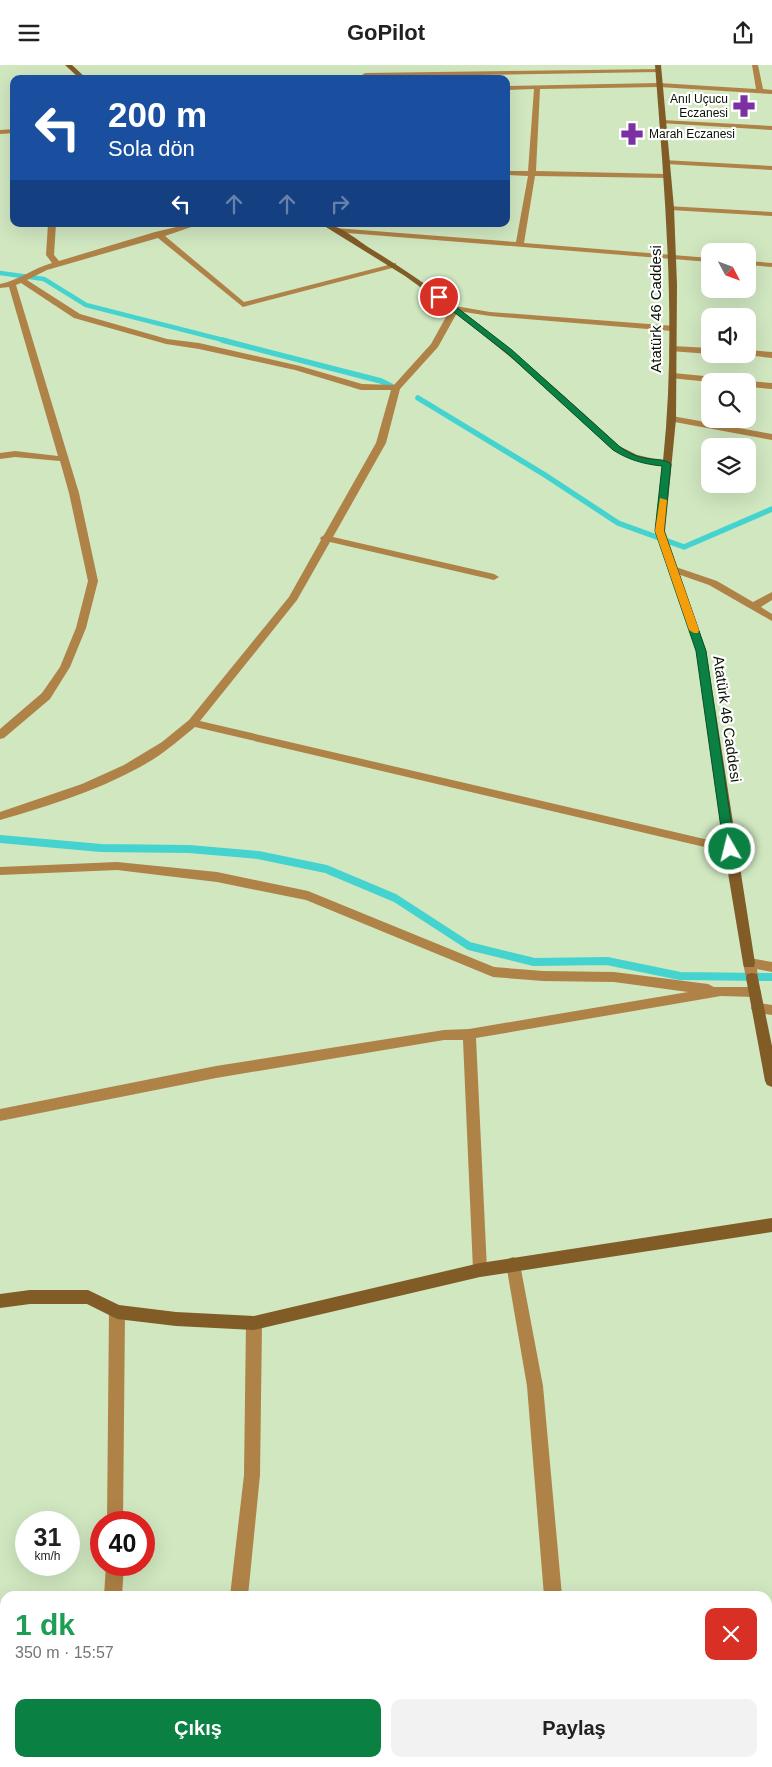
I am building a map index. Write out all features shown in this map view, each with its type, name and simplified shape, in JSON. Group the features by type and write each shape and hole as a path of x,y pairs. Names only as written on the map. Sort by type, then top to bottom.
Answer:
{"street":[{"path":"68,65 79,75"},
{"path":"755,65 760,91"},
{"path":"365,75 658,67"},
{"name":"Atatürk 46 Caddesi","path":"658,67 673,257 672,419 660,533 701,651 730,849 754,992 772,1081"},
{"path":"510,88 659,85 772,92"},
{"path":"520,243 532,173 537,87"},
{"path":"662,122 772,128"},
{"path":"666,161 772,168"},
{"path":"510,173 667,176"},
{"path":"670,208 772,214"},
{"path":"52,227 50,255 58,265"},
{"path":"0,286 12,284 33,273 58,265 186,227"},
{"path":"330,227 393,265 455,308 510,351 628,457 667,464"},
{"path":"336,230 520,243 701,259"},
{"path":"158,235 243,305 393,265"},
{"path":"756,264 772,265"},
{"path":"21,279 77,316 166,341 199,346 297,367 361,387 396,388"},
{"path":"1,733 46,696 65,667 81,628 93,581 74,493 12,284"},
{"path":"455,308 490,314 672,328"},
{"path":"0,816 63,796 135,764 165,746 193,723 293,598 381,443 396,388 435,345 455,308"},
{"path":"673,349 701,351"},
{"path":"756,354 772,355"},
{"path":"673,376 701,379"},
{"path":"756,384 772,386"},
{"path":"672,419 772,437"},
{"path":"0,456 15,454 63,459"},
{"path":"326,538 494,577"},
{"path":"673,569 713,583 772,618"},
{"path":"753,607 772,595"},
{"path":"193,723 243,737 730,849"},
{"path":"0,871 117,866 217,877 308,896 493,972 543,976 614,977 721,991 754,992"},
{"path":"749,963 772,967"},
{"path":"0,1115 216,1072 444,1035 469,1034 721,991"},
{"path":"758,1008 772,1010"},
{"path":"469,1034 480,1270"},
{"path":"0,1301 30,1297 88,1297 117,1312 176,1319 254,1323 480,1270 772,1225"},
{"path":"514,1264 535,1386 553,1591"},
{"path":"115,1511 117,1312"},
{"path":"240,1591 252,1475 254,1323"},
{"path":"112,1591 114,1576"}],"waterway":[{"path":"0,273 44,279 86,305 227,341"},
{"path":"222,340 381,381 393,387"},
{"path":"418,398 545,475 618,523 684,547 772,509"},
{"path":"0,839 101,848 189,849 258,855 326,869 395,898 469,946 534,962 607,961 680,976 772,977"}],"slow traffic":[{"path":"663,500 660,531 694,630"}],"place":[{"name":"Anıl Uçucu Eczanesi","path":"744,106"},
{"name":"Marah Eczanesi","path":"632,134"}],"route":[{"path":"439,297 510,351 628,457 667,464 660,531 701,651 730,849"}]}
